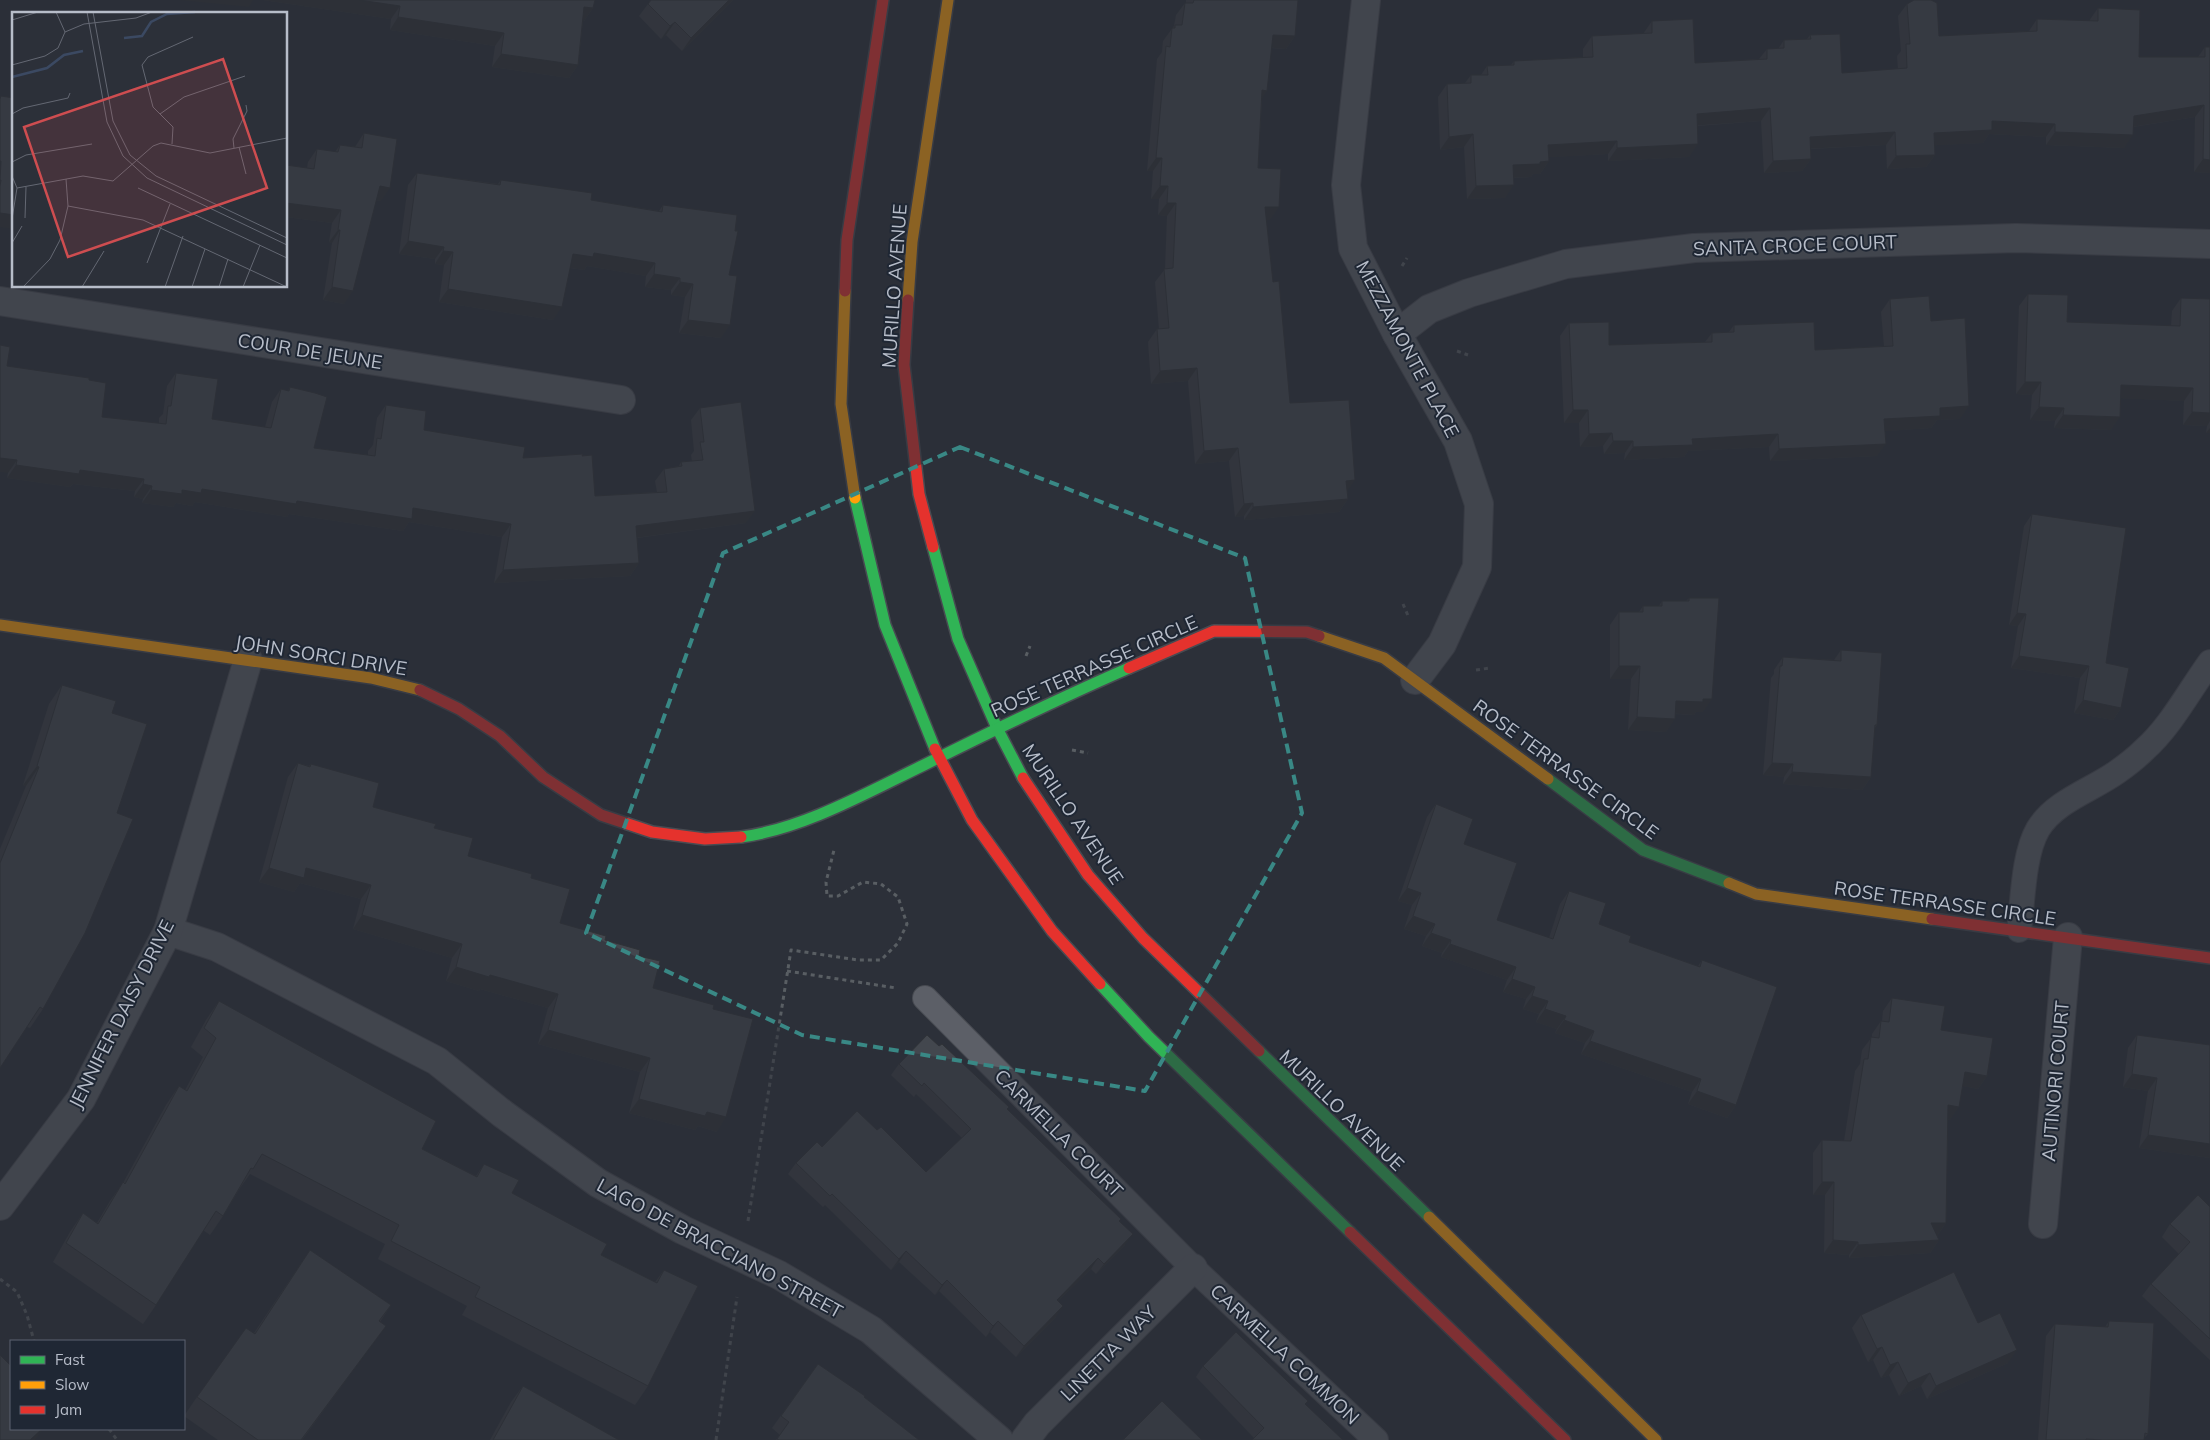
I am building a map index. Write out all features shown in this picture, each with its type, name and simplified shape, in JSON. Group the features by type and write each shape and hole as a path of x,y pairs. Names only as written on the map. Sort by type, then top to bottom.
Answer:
{"main road":[{"path":"883,0 847,240 841,404 852,484 885,625 938,757 972,820 1052,931 1149,1036 1565,1440"},
{"name":"MURILLO AVENUE","path":"948,0 912,242 904,365 919,494 958,639 997,728 1023,778 1088,875 1143,938 1656,1440"},
{"name":"JOHN SORCI DRIVE","path":"0,625 371,678 418,689 459,709 500,736 543,777 601,814 652,832 678,836 705,839 743,837 777,830 856,798 938,757"},
{"name":"ROSE TERRASSE CIRCLE","path":"938,757 1049,703 1214,631 1307,632 1384,658 1643,850 1756,894 2210,958"}],"street":[{"name":"MEZZAMONTE PLACE","path":"1366,0 1346,185 1353,248 1396,334 1458,441 1480,504 1476,567 1442,644 1415,680"},
{"name":"SANTA CROCE COURT","path":"1396,334 1429,309 1468,293 1566,264 1694,248 2016,238 2210,244"},
{"name":"COUR DE JEUNE","path":"0,301 621,400"},
{"name":"JENNIFER DAISY DRIVE","path":"0,1206 82,1099 168,931 248,660"},
{"name":"LAGO DE BRACCIANO STREET","path":"168,931 217,947 437,1061 503,1114 598,1183 683,1230 778,1276 871,1330 999,1440"},
{"name":"AUTINORI COURT","path":"2043,1224 2068,937"},
{"name":"LINETTA WAY","path":"1025,1440 1037,1424 1193,1268"}],"lane":[{"path":"2019,930 2031,848 2038,830 2048,817 2061,806 2118,772 2146,749 2167,726 2210,662"},
{"name":"CARMELLA COURT","path":"925,998 1193,1268"},
{"name":"CARMELLA COMMON","path":"1193,1268 1376,1440"}],"path":[{"path":"1401,267 1407,258"},
{"path":"1457,352 1468,355"},
{"path":"1403,604 1409,618"},
{"path":"1026,656 1030,646"},
{"path":"1476,670 1490,668"},
{"path":"1072,750 1088,753"},
{"path":"748,1221 791,950 858,960 880,960 898,942 907,924 898,896 881,884 862,882 838,896 827,896 826,882 834,850"},
{"path":"787,971 892,987 911,995 925,998"},
{"path":"0,1279 17,1292 27,1315 34,1340"},
{"path":"716,1440 737,1296"}],"highlighted area":[{"path":"960,447 1245,558 1302,813 1145,1091 802,1035 586,933 723,553"}],"building":[{"path":"359,0 595,0 593,8 584,7 578,65 501,54 504,33 398,17 400,6"},
{"path":"651,0 729,0 691,38 675,22 670,26 648,4"},
{"path":"1194,0 1298,0 1295,36 1273,35 1267,91 1262,90 1258,168 1281,169 1279,207 1265,207 1273,282 1279,281 1290,403 1349,400 1355,480 1346,481 1348,499 1253,507 1253,503 1244,504 1238,448 1204,451 1197,368 1160,371 1157,329 1169,328 1164,269 1173,268 1176,203 1167,203 1168,186 1160,186 1162,158 1156,158 1166,46 1170,47 1172,28 1175,28 1175,25 1182,25 1185,3 1193,3"},
{"path":"1914,0 1931,0 1937,3 1939,36 2037,31 2037,19 2098,21 2098,8 2140,10 2139,57 2205,57 2205,47 2210,47 2210,160 2203,159 2204,105 2134,116 2133,135 2055,132 2055,124 1992,121 1992,130 1934,133 1935,155 1896,156 1895,132 1810,137 1811,159 1773,161 1770,108 1697,114 1698,144 1617,148 1617,141 1548,145 1549,161 1540,162 1540,164 1513,165 1514,185 1476,186 1473,134 1449,137 1447,84 1471,83 1471,75 1488,75 1487,66 1514,65 1514,61 1593,57 1592,36 1652,33 1652,21 1693,19 1695,63 1767,59 1767,49 1784,48 1784,40 1811,39 1810,35 1840,34 1842,73 1907,68 1906,44 1910,44 1907,4"},
{"path":"1,96 12,98 12,215 0,213"},
{"path":"364,133 397,139 390,188 380,186 353,291 332,287 341,210 288,203 288,165 314,169 317,149 338,152 340,145 362,148"},
{"path":"417,173 500,185 501,180 592,193 591,200 662,212 663,205 737,215 735,231 738,231 729,275 737,276 730,325 688,320 693,284 680,282 680,278 654,274 655,263 594,253 593,257 573,254 562,307 448,289 453,252 443,251 444,247 408,241"},
{"path":"2028,294 2068,295 2067,322 2180,326 2181,298 2210,299 2210,413 2192,412 2193,388 2121,385 2120,417 2063,415 2064,408 2039,407 2041,382 2025,382"},
{"path":"1929,296 1931,321 1965,318 1969,406 1940,408 1940,416 1884,419 1886,444 1779,449 1778,434 1692,439 1693,445 1633,447 1633,441 1613,441 1612,433 1589,434 1588,410 1573,410 1569,323 1609,322 1609,345 1712,342 1712,333 1734,332 1734,325 1814,322 1815,350 1893,346 1890,299"},
{"path":"0,345 10,347 7,366 89,378 89,380 106,383 102,417 166,424 168,406 171,406 176,373 218,379 212,419 271,428 281,389 289,391 290,387 327,397 314,448 375,456 377,438 381,439 386,405 426,411 424,430 525,447 523,458 592,455 595,496 667,492 664,469 682,466 681,462 703,460 700,442 704,442 700,408 741,402 755,511 636,526 639,563 503,570 511,524 413,508 412,519 297,501 296,504 202,489 201,493 182,490 182,494 151,490 152,486 143,484 144,479 80,470 79,474 16,465 17,460 0,458"},
{"path":"2032,514 2126,528 2106,663 2129,668 2121,708 2083,700 2089,666 2019,656 2026,614 2017,613"},
{"path":"1689,598 1719,598 1712,699 1703,699 1703,702 1676,701 1675,719 1637,717 1640,666 1619,666 1619,612 1643,612 1643,606 1662,606 1662,601 1689,601"},
{"path":"1841,650 1882,653 1871,777 1792,772 1793,764 1772,763 1780,666 1782,666 1783,657 1841,661"},
{"path":"62,685 116,701 112,713 147,724 117,813 133,819 85,933 43,1009 40,1007 0,1068 0,863 39,767 37,766"},
{"path":"298,763 310,767 311,764 379,783 373,807 436,824 434,828 473,838 468,856 532,874 531,878 570,889 560,923 606,936 605,940 640,950 639,956 660,961 653,988 714,1005 713,1009 753,1019 726,1117 707,1112 705,1116 639,1099 650,1058 548,1030 558,994 456,967 462,944 362,915 371,885 306,868 304,878 269,868"},
{"path":"1436,804 1473,819 1464,844 1517,863 1497,920 1553,939 1569,891 1606,903 1599,924 1631,936 1629,942 1700,967 1702,960 1777,987 1736,1105 1697,1091 1701,1079 1590,1041 1594,1031 1564,1020 1566,1016 1545,1009 1548,1001 1532,996 1535,987 1512,979 1516,967 1450,944 1451,940 1431,933 1435,924 1413,916 1421,893 1407,888"},
{"path":"1892,998 1945,1006 1941,1030 1993,1038 1987,1076 1965,1072 1959,1107 1948,1105 1946,1223 1931,1223 1939,1240 1858,1245 1858,1242 1833,1240 1834,1182 1822,1182 1822,1140 1851,1141 1864,1059 1868,1059 1871,1037 1879,1038 1881,1021 1889,1022"},
{"path":"219,1001 436,1121 422,1149 477,1177 484,1164 519,1180 512,1193 607,1244 601,1255 657,1283 664,1270 698,1286 648,1386 475,1297 480,1287 391,1241 399,1225 262,1154 253,1169 251,1168 223,1216 216,1211 156,1305 66,1243 83,1213 98,1224 123,1182 125,1184 179,1086 187,1091 216,1038 204,1028"},
{"path":"927,1035 939,1046 942,1044 1009,1107 1007,1109 1121,1219 1119,1221 1133,1234 1104,1264 1098,1258 1057,1300 1063,1306 1024,1346 998,1321 993,1326 947,1280 942,1285 906,1251 899,1259 832,1194 830,1196 796,1163 817,1142 822,1147 857,1111 877,1130 881,1127 926,1172 971,1129 924,1083 922,1086 899,1064"},
{"path":"2137,1035 2210,1045 2210,1144 2148,1135 2157,1078 2132,1074"},
{"path":"2198,1195 2210,1207 2210,1339 2151,1284 2190,1242 2170,1224"},
{"path":"310,1250 391,1305 379,1321 386,1326 301,1440 258,1440 197,1397 246,1328 255,1334"},
{"path":"1954,1272 1978,1323 2000,1313 2017,1350 1936,1386 1930,1373 1908,1383 1898,1362 1890,1365 1882,1347 1877,1349 1861,1315"},
{"path":"2109,1321 2154,1323 2148,1434 2145,1433 2144,1440 2046,1440 2055,1324 2108,1327"},
{"path":"1236,1332 1308,1401 1305,1404 1343,1440 1252,1440 1264,1428 1203,1366"},
{"path":"0,1355 10,1365 10,1430 41,1430 30,1440 0,1440"},
{"path":"818,1364 865,1396 919,1440 777,1439 789,1422 781,1416"},
{"path":"523,1386 619,1440 493,1440"},
{"path":"1162,1401 1202,1440 1123,1440"}],"traffic: fast":[{"path":"855,498 885,625 935,749"},
{"path":"933,547 958,639 997,728 1023,778"},
{"path":"741,837 788,826 835,808 1026,715 1129,668"},
{"path":"1548,779 1643,850 1729,883"},
{"path":"1100,984 1149,1037 1350,1232"},
{"path":"1259,1051 1429,1217"}],"traffic: slow":[{"path":"908,300 912,242 948,0"},
{"path":"845,291 841,404 855,498"},
{"path":"0,625 371,678 420,690"},
{"path":"1319,636 1384,658 1548,779"},
{"path":"1729,883 1756,894 1932,919"},
{"path":"1429,1217 1656,1440"}],"traffic: jam":[{"path":"845,291 847,240 883,0"},
{"path":"908,300 904,365 919,494 933,547"},
{"path":"1129,668 1214,631 1307,632 1319,636"},
{"path":"420,690 459,709 500,736 543,777 601,815 652,832 705,839 741,837"},
{"path":"935,749 972,820 1052,931 1100,984"},
{"path":"1023,778 1088,875 1143,938 1259,1051"},
{"path":"1932,919 2210,958"},
{"path":"1350,1232 1565,1440"}]}
